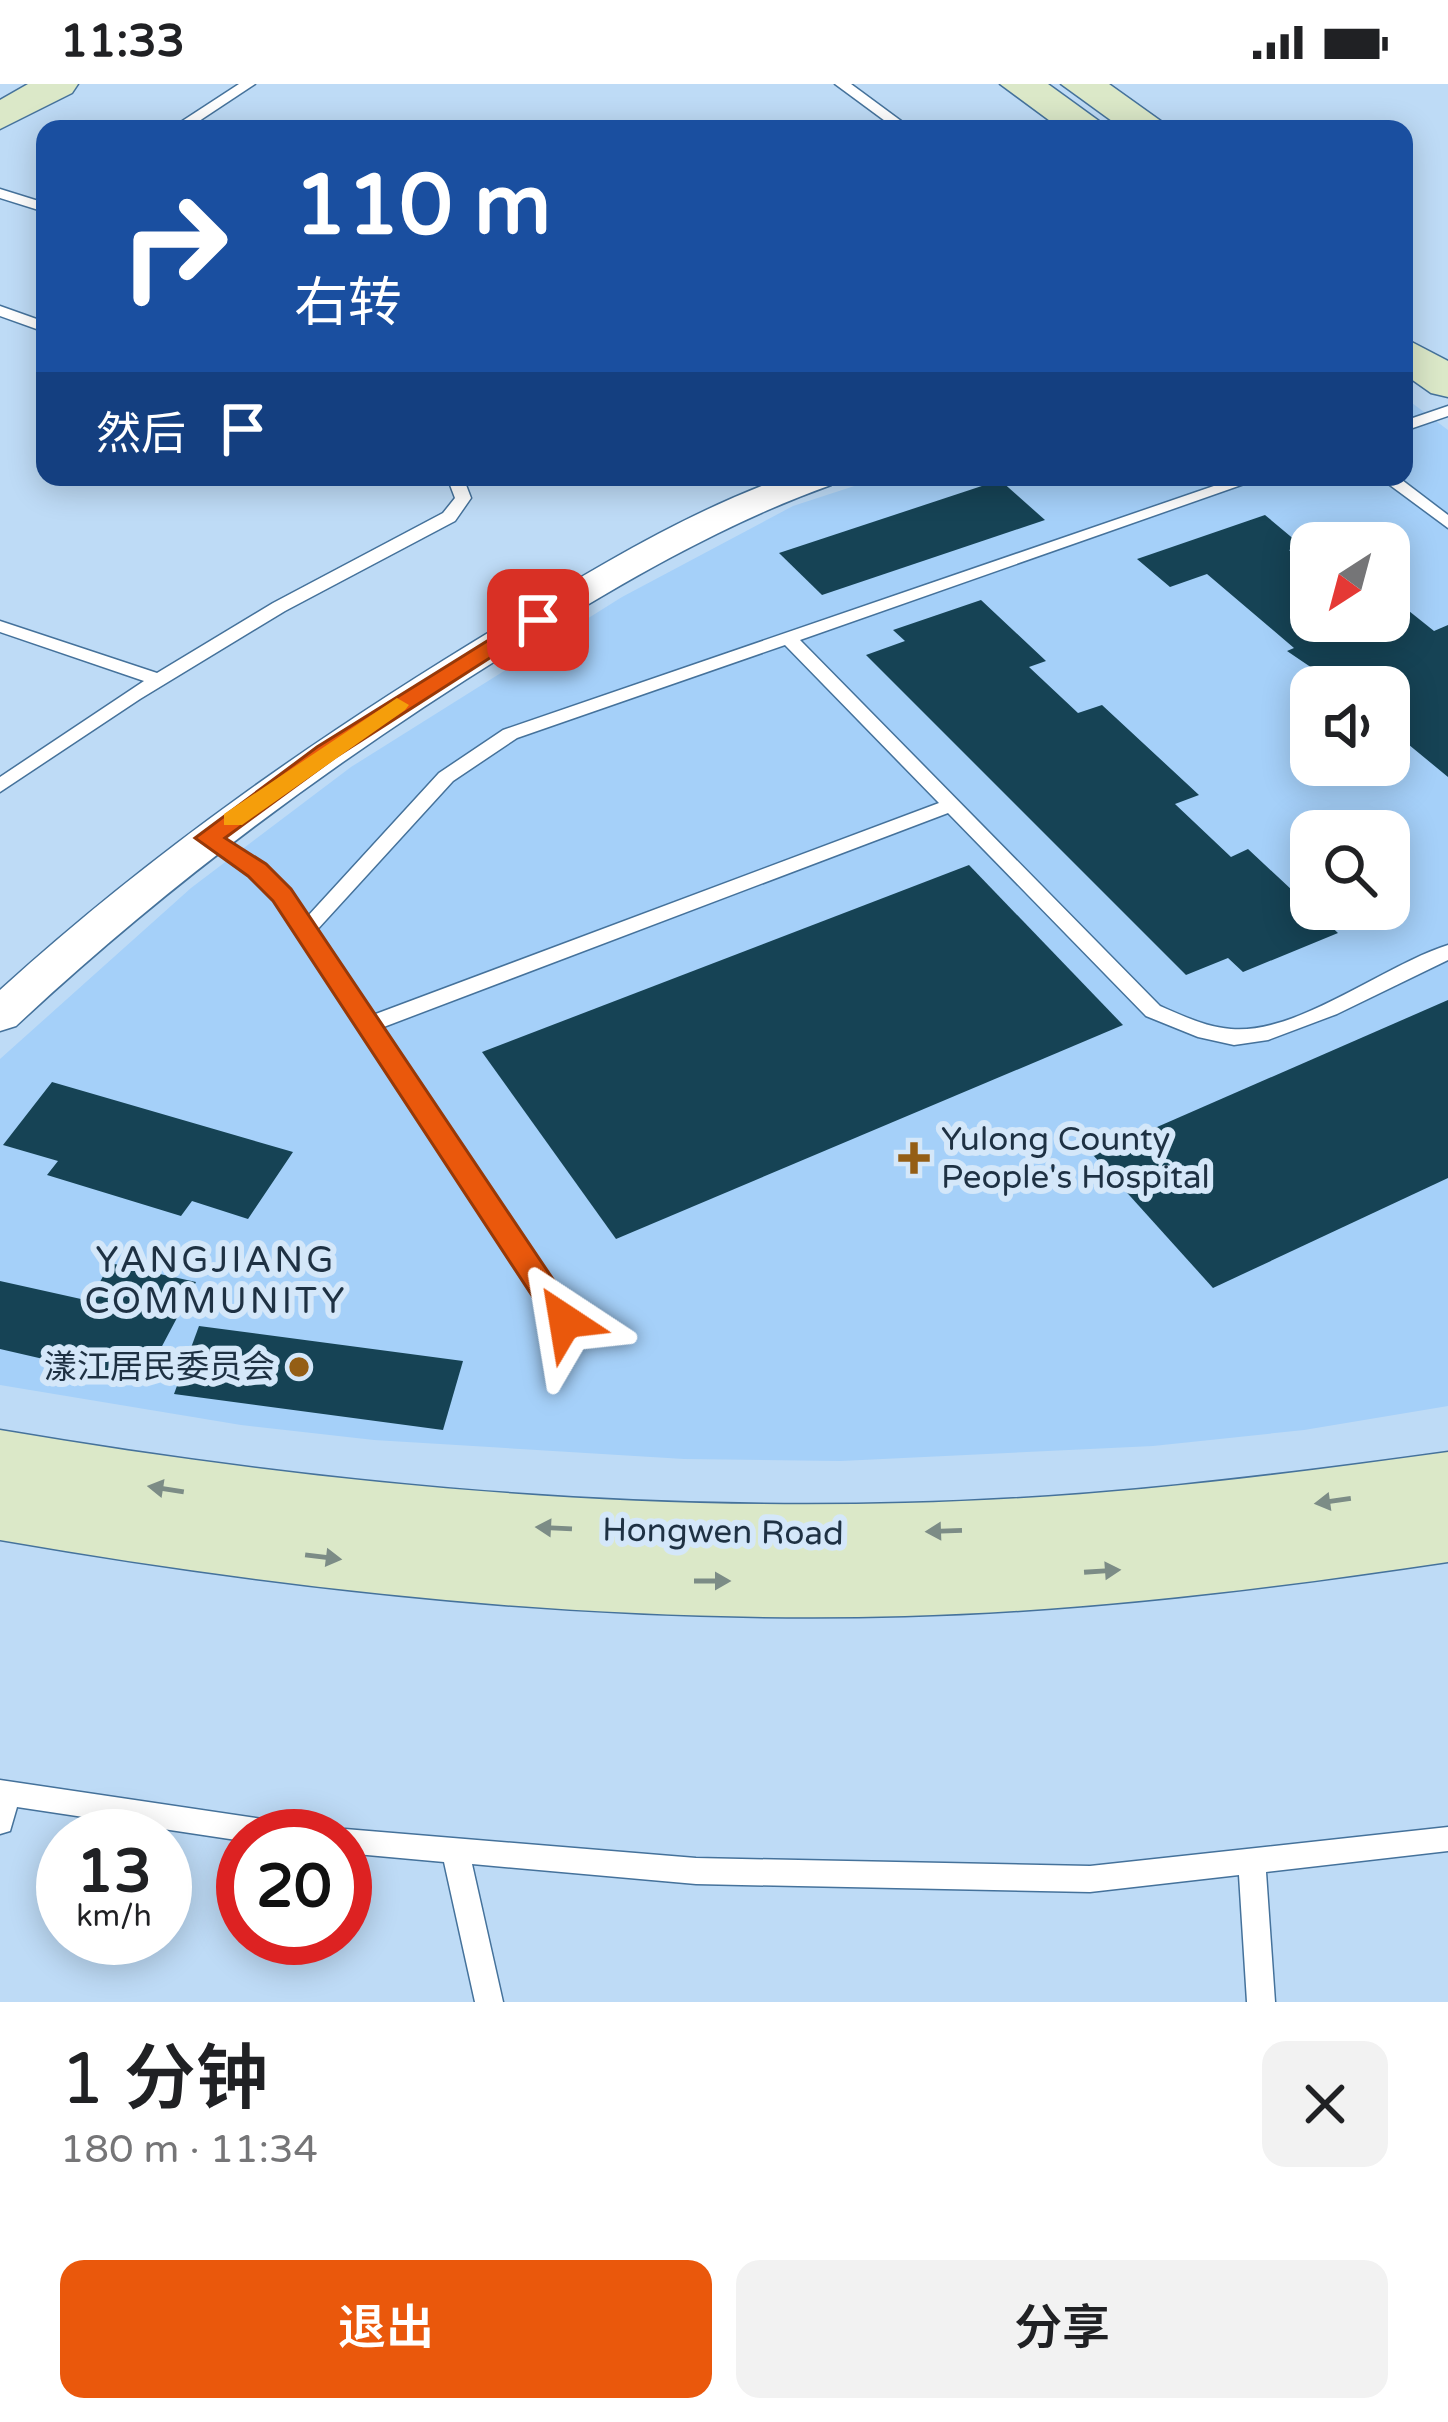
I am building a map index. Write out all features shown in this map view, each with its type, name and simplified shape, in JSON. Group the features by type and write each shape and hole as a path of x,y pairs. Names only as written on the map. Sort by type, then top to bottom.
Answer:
{"street":[{"path":"0,96 21,84"},
{"path":"0,117 58,84"},
{"path":"1019,84 1075,120"},
{"path":"1081,84 1137,120"},
{"path":"1413,310 1448,335"},
{"path":"1413,358 1448,383"},
{"path":"0,1015 208,838 416,692 598,583 788,486"},
{"name":"Hongwen Road","path":"0,1460 354,1513 681,1534 846,1535 1173,1519 1448,1482"},
{"name":"Hongwen Road","path":"0,1509 344,1559 679,1581 1018,1577 1256,1558 1448,1531"}],"lane":[{"path":"191,120 248,84"},
{"path":"842,84 892,120"},
{"path":"0,193 36,205"},
{"path":"0,310 36,324"},
{"path":"1413,423 1448,411"},
{"path":"0,786 158,680 279,607 449,518 463,498 458,486"},
{"path":"306,930 446,777 478,751 510,734 1230,486"},
{"path":"1399,486 1448,523"},
{"path":"0,626 158,680"},
{"path":"788,638 1154,1010 1205,1031 1258,1036 1448,952"},
{"path":"368,1025 952,805"},
{"path":"208,838 271,882 565,1321"},
{"path":"0,1822 4,1792 216,1824"},
{"path":"372,1844 696,1871 1090,1879 1448,1839"},
{"path":"456,1853 489,2002"},
{"path":"1252,1864 1261,2002"}],"shaded area":[{"name":"Yulong County People's Hospital","path":"1413,404 1448,430 1448,1406 1304,1430 1153,1446 841,1461 684,1459 374,1440 241,1425 0,1385 0,1059 191,888 351,767 622,597 793,506 854,486 1413,486"}],"building":[{"path":"982,486 1007,486 1045,520 822,595 779,553"},
{"path":"1265,515 1290,536 1290,642 1410,642 1410,612 1434,631 1448,625 1448,777 1410,746 1410,666 1309,666 1287,651 1294,648 1207,574 1170,587 1137,559"},
{"path":"981,600 1046,661 1029,667 1078,713 1102,705 1199,795 1175,804 1231,857 1248,849 1290,888 1290,930 1338,933 1243,972 1228,958 1186,975 866,655 905,641 893,630"},
{"path":"969,865 1123,1025 616,1239 482,1052"},
{"path":"1448,1000 1448,1178 1213,1288 1093,1155"},
{"path":"52,1082 293,1152 248,1219 192,1201 181,1216 47,1175 58,1161 3,1145"},
{"path":"110,1263 196,1282 143,1382 0,1349 0,1281 90,1301"},
{"path":"199,1326 463,1361 443,1430 174,1394"}],"slow traffic":[{"path":"233,820 397,705"}],"place":[{"name":"Yulong County People's Hospital","path":"914,1158"},
{"name":"漾江居民委员会","path":"299,1367"}],"district":[{"name":"YANGJIANG COMMUNITY","path":"216,1280"}],"route":[{"path":"538,620 416,692 208,838 257,870 282,895 565,1321"}]}
